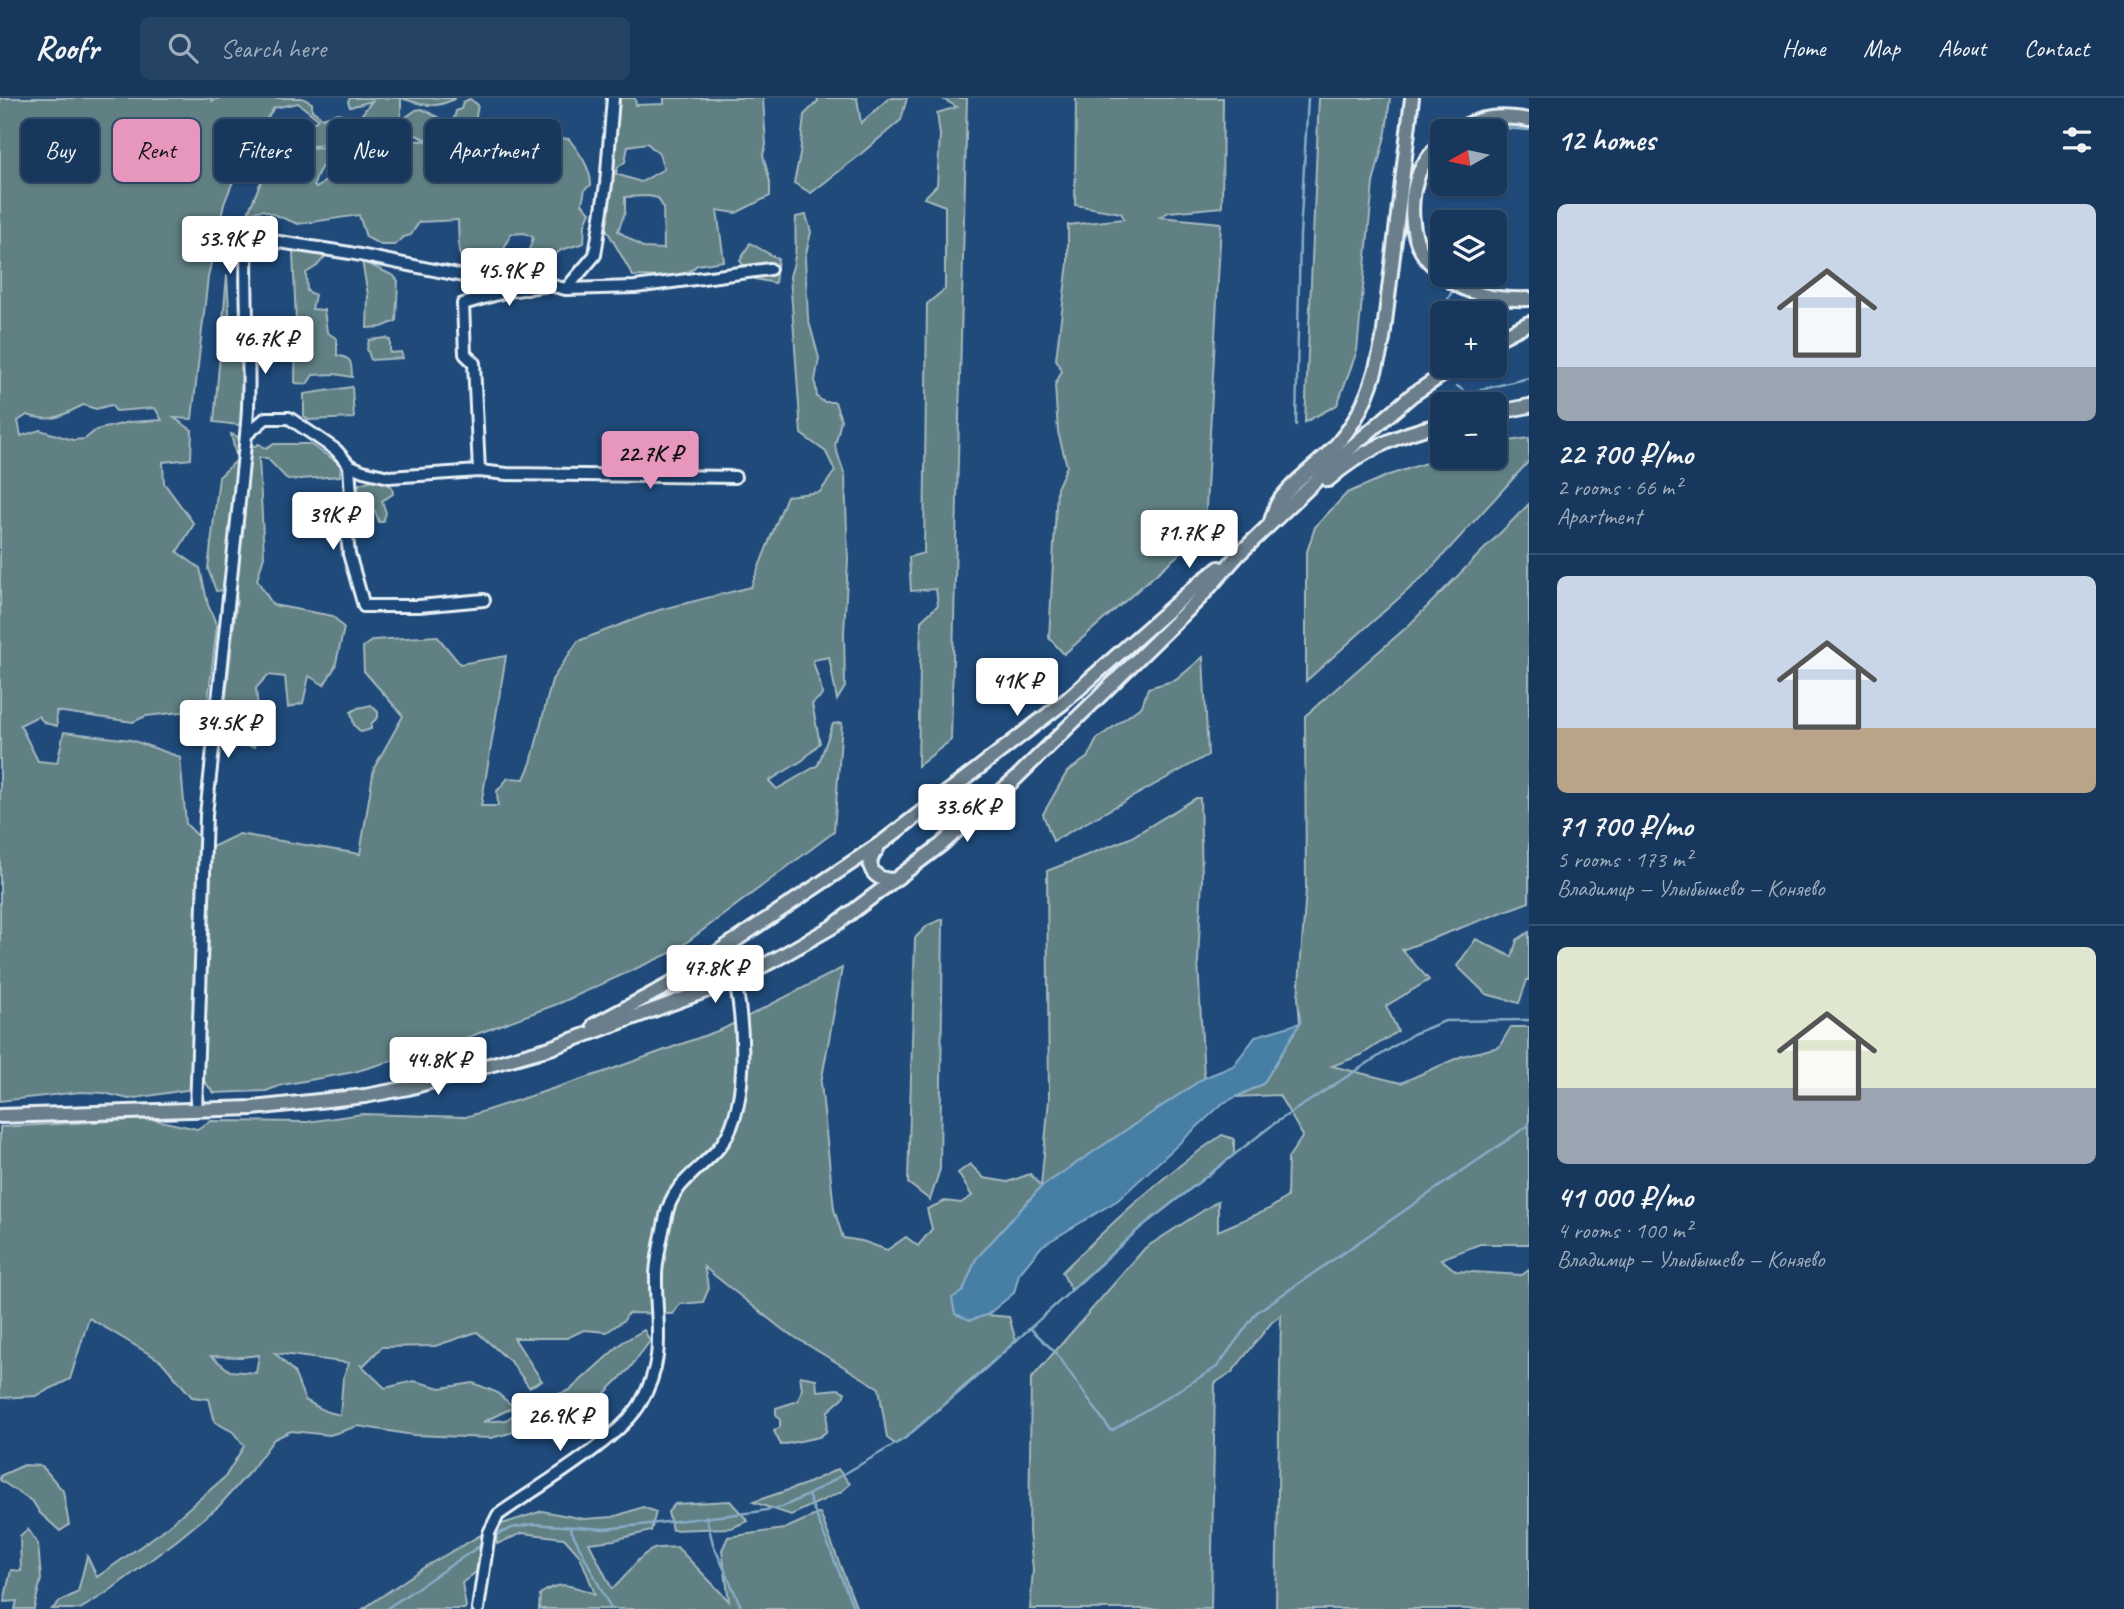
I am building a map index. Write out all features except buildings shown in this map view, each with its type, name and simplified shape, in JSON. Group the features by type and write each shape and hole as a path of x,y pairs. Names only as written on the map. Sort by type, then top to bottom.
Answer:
{"main road":[{"path":"1270,525 1278,502 1337,445 1351,426 1366,400 1377,370 1412,98"},
{"path":"1485,119 1494,117 1529,120"},
{"path":"1430,154 1419,172 1413,196 1412,218 1417,240 1430,262"},
{"path":"1462,287 1485,297 1529,299"},
{"path":"1507,334 1529,323"},
{"path":"0,1115 253,1108 365,1096 408,1088 550,1048 735,980 832,927 940,845 1016,778 1200,598 1238,555 1347,451 1412,395 1438,378"},
{"path":"1507,410 1529,406"},
{"path":"1270,525 1368,450 1409,432 1430,427"},
{"path":"503,1061 599,1023 667,986 884,841 1053,711 1198,583 1238,555"},
{"path":"884,841 871,856 869,866 874,876 893,880"}],"street":[{"path":"566,289 595,255 606,184 613,98"},
{"path":"196,1110 206,815 250,385 245,289 247,237 350,253 527,289"},
{"path":"479,471 474,363 465,354 463,304 508,291 549,285 566,289 644,286 769,269"},
{"path":"246,435 266,418 289,418 336,450 349,465 389,477 479,471 507,474 735,477"},
{"path":"349,465 351,496 345,519 349,554 363,606 419,606 484,600"},
{"path":"478,1609 489,1533 498,1514 597,1446 621,1426 639,1406 651,1382 660,1332 656,1301 657,1270 666,1213 681,1185 717,1150 728,1134 735,1112 743,1060 742,1017 735,980"}],"green space":[{"path":"0,98 212,98 212,101 220,98 302,98 312,103 312,110 322,118 338,113 347,116 347,119 328,119 328,141 314,146 314,122 318,119 298,103 274,108 266,119 214,119 214,182 233,182 224,204 208,277 192,419 174,418 192,430 191,459 163,462 164,483 194,524 177,552 200,568 208,605 217,626 207,709 146,716 133,722 56,711 57,726 45,723 38,716 20,725 38,761 57,763 64,732 131,740 180,757 186,824 210,848 239,834 360,854 374,768 403,716 364,671 363,647 373,640 437,636 460,664 506,656 481,806 498,806 497,791 508,778 524,779 531,763 552,680 578,641 659,610 751,587 787,496 820,492 835,471 826,452 801,434 790,276 795,253 796,217 806,215 811,232 805,258 808,318 819,358 815,381 817,397 824,402 835,402 841,420 835,446 845,476 848,560 844,633 845,687 837,700 829,657 813,660 822,690 822,695 812,704 820,743 803,760 769,781 777,789 818,765 833,724 842,723 834,832 675,951 560,1003 455,1042 354,1072 282,1085 266,1091 214,1093 204,1081 192,1089 129,1099 104,1093 80,1092 0,1101","holes":["83,405 96,409 111,405 116,411 155,408 162,420 130,422 96,430 85,439 73,440 40,430 21,436 18,421 27,415 50,418"]},
{"path":"350,98 401,98 401,119 359,119 372,101 350,107 348,102"},
{"path":"401,98 456,98 435,105"},
{"path":"607,98 635,98 636,105 664,104 664,98 763,98 766,145 763,155 770,182 770,196 736,213 717,210 724,261 697,265 676,276 633,276 604,225","holes":["647,143 659,154 664,169 641,182 616,174 618,167 625,162 628,146","625,197 658,198 663,207 664,249 644,248 618,231 625,212"]},
{"path":"817,98 857,98 861,123 889,98 907,98 901,120 811,193 794,183 804,115 818,101"},
{"path":"941,98 967,98 951,740 918,766 921,621 938,605 936,589 911,591 909,557 924,553 927,304 945,289 945,206 924,198 937,185 940,135 937,113 957,107"},
{"path":"1076,98 1223,98 1222,207 1169,212 1160,217 1221,223 1205,527 1177,556 1064,654 1049,638 1057,488 1067,466 1058,432 1055,385 1062,371 1056,359 1068,263 1068,225 1124,219 1121,213 1075,205"},
{"path":"1319,98 1390,98 1386,132 1373,183 1357,351 1337,405 1305,422"},
{"path":"470,99 478,105 476,119 454,119 463,102"},
{"path":"422,109 441,119 425,119 425,139 413,134 411,119 406,119 416,110"},
{"path":"561,138 569,139 587,166 591,185 585,189 582,204 590,212 585,224 584,243 561,250 546,262 528,254 533,237 524,233 511,234 497,264 481,269 466,269 459,252 458,220 419,222 411,235 395,245 381,245 366,237 359,215 298,224 263,210 248,213 261,182 314,182 314,148 328,148 328,155 314,185 316,188 328,178 328,182 411,182 411,141 425,141 425,182 561,182"},
{"path":"750,243 778,259 775,283 755,279 740,261"},
{"path":"326,249 327,254 317,266 306,273 307,291 315,295 312,309 324,310 327,332 337,339 337,355 350,362 352,377 335,374 313,375 307,384 295,383 293,253"},
{"path":"362,261 394,276 398,281 396,321 382,327 367,328 368,295"},
{"path":"227,275 230,327 242,331 251,413 238,425 214,422"},
{"path":"369,340 390,340 390,353 401,352 403,358 371,360 367,349"},
{"path":"352,387 354,418 308,420 304,416 304,394"},
{"path":"231,434 241,438 248,449 259,444 265,448 274,444 309,444 341,464 340,476 288,480 267,458 259,458 264,556 257,580 273,605 333,616 344,628 335,667 324,685 309,676 303,703 288,708 285,677 268,675 256,688 260,730 254,747 221,742 237,598 226,590 216,591 208,569 219,477 237,460"},
{"path":"1529,438 1529,461 1427,573 1306,681 1306,555 1315,527 1347,493 1430,462 1430,469 1507,469 1507,441"},
{"path":"379,478 392,487 393,494 382,501 386,513 383,522 379,522 375,511 361,510 358,512 356,525 352,524 350,513 355,507 359,484"},
{"path":"1529,504 1529,902 1402,950 1429,980 1386,1006 1398,1031 1361,1055 1332,1066 1401,1083 1462,1056 1499,1047 1511,1027 1529,1027 1529,1244 1480,1244 1441,1259 1456,1271 1522,1275 1529,1270 1529,1609 1276,1609 1281,1315 1272,1322 1232,1372 1215,1383 1211,1609 1030,1609 1033,1569 1029,1532 1031,1379 1145,1248 1218,1201 1218,1231 1269,1209 1287,1197 1288,1158 1303,1136 1279,1095 1236,1097 1263,1084 1300,1023 1298,999 1306,889 1305,716 1408,626"},
{"path":"1203,657 1208,755 1053,841 1043,814 1067,772 1088,757 1097,739 1142,706 1148,688 1176,680"},
{"path":"371,705 378,712 378,717 371,724 371,729 361,732 354,725 351,712"},
{"path":"1200,798 1202,879 1198,961 1204,1078 1041,1187 976,1259 963,1291 970,1320 987,1315 1009,1317 1016,1341 904,1439 895,1444 887,1438 879,1388 783,1330 704,1267 709,1288 703,1302 680,1304 673,1314 628,1313 624,1320 607,1332 584,1330 567,1338 514,1338 542,1381 529,1387 512,1363 477,1332 435,1346 382,1347 361,1365 385,1388 414,1381 441,1388 473,1383 496,1392 514,1407 483,1422 506,1420 527,1405 570,1390 623,1342 644,1330 650,1341 629,1369 600,1398 561,1420 491,1438 413,1435 358,1426 330,1435 291,1431 274,1439 219,1506 105,1594 80,1609 52,1609 78,1592 87,1556 97,1577 161,1532 225,1477 244,1446 233,1432 215,1422 209,1399 192,1397 161,1361 89,1318 70,1379 36,1396 0,1398 0,1127 151,1119 197,1129 211,1121 307,1122 362,1114 466,1117 604,1072 723,1029 842,968 821,1083 834,1209 843,1238 862,1241 887,1250 906,1237 918,1246 932,1229 927,1209 945,1201 961,1203 972,1196 958,1173 970,1164 984,1178 1008,1182 1030,1174 1041,1186 1049,1099 1047,871 1130,838","holes":["275,1353 349,1363 343,1378 340,1415 325,1411 305,1400 294,1372","259,1355 256,1373 230,1371 211,1356"]},
{"path":"943,919 940,1169 930,1200 908,1183 915,938 928,925"},
{"path":"1529,932 1529,980 1519,1003 1486,994 1457,966 1476,939 1512,957 1517,940"},
{"path":"1222,1135 1234,1139 1234,1155 1140,1228 1071,1290 1062,1272 1119,1217"},
{"path":"800,1376 816,1379 817,1391 838,1389 845,1392 843,1398 828,1411 826,1432 819,1437 781,1445 774,1431 780,1427 776,1408 798,1401 802,1389"},
{"path":"24,1465 42,1466 63,1491 69,1525 60,1531 40,1513 33,1502 0,1480 0,1476"},
{"path":"838,1469 850,1484 841,1492 791,1515 753,1502 806,1484"},
{"path":"730,1501 748,1521 731,1528 672,1530 668,1512 675,1504"},
{"path":"643,1507 656,1512 651,1531 589,1543 612,1589 648,1552 656,1548 677,1547 729,1601 722,1550 728,1537 784,1529 820,1513 857,1609 539,1609 540,1594 561,1585 595,1594 580,1556 564,1538 522,1533 497,1544 496,1526 542,1511 584,1519 613,1517"},
{"path":"28,1529 38,1544 41,1579 34,1609 15,1609 17,1601 4,1602 11,1570 21,1571 20,1536"},
{"path":"481,1535 484,1541 481,1568 462,1583 466,1607 464,1609 363,1609 426,1566"}],"water":[{"path":"1300,1023 1263,1084 1223,1103 1118,1200 1042,1246 1019,1274 1014,1293 987,1315 970,1320 955,1314 952,1298 963,1291 976,1259 1041,1187 1204,1078 1233,1066 1256,1036"}],"waterway":[{"path":"1296,425 1300,235 1308,98"},
{"path":"1507,128 1529,130"},
{"path":"1447,301 1452,291"},
{"path":"1457,386 1467,393 1529,378"},
{"path":"498,1534 533,1524 605,1529 755,1512 782,1507 808,1495 904,1439 1140,1228 1275,1123 1413,1034 1445,1021 1529,1020"},
{"path":"1030,1328 1056,1353 1111,1431 1217,1367 1257,1312 1529,1125"},
{"path":"808,1495 854,1609"},
{"path":"706,1516 713,1544 742,1609"},
{"path":"570,1528 611,1609"},
{"path":"386,1609 478,1547"}]}
